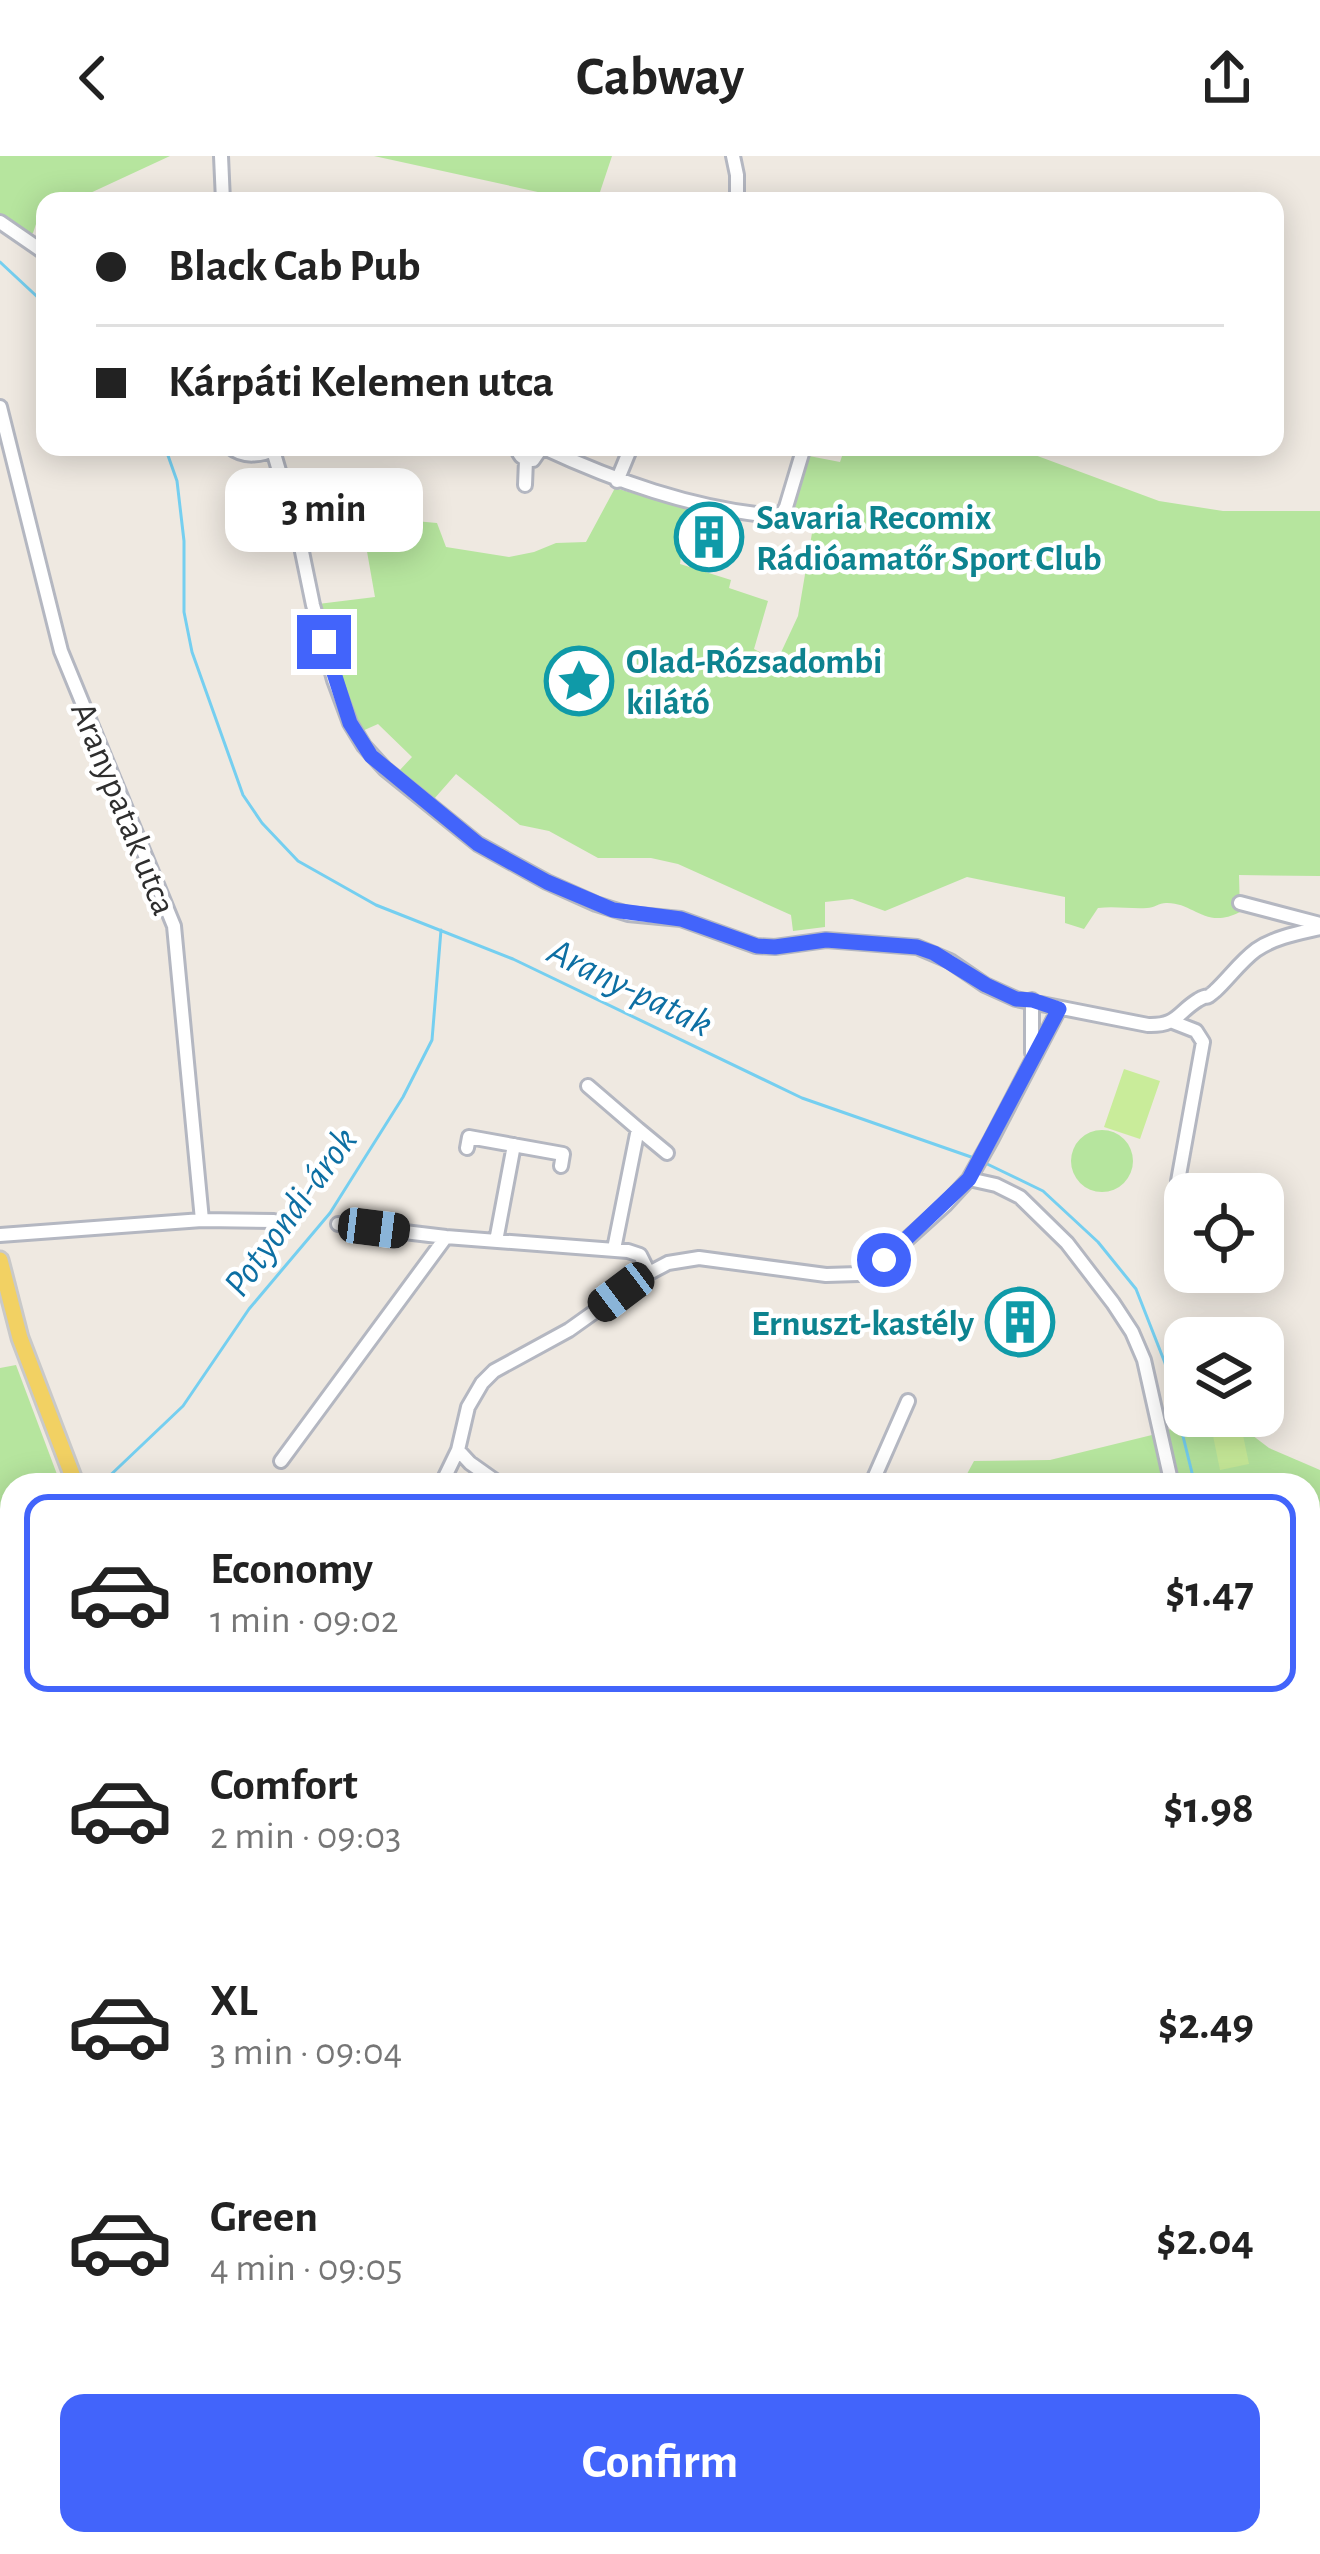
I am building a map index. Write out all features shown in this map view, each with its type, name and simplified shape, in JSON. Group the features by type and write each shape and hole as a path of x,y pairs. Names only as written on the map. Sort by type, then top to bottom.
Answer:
{"main road":[{"path":"0,1260 20,1338 71,1473"}],"street":[{"path":"221,156 223,192"},
{"path":"733,156 737,192"},
{"path":"0,222 36,247"},
{"name":"Aranypatak utca","path":"0,406 61,651 174,926 202,1220"},
{"path":"276,456 334,680 364,746 385,769 478,844 547,882 613,910 681,919 757,946 826,940 917,947 1016,999 1162,1025 1215,991 1259,948 1320,926"},
{"path":"523,456 525,485"},
{"path":"526,460 538,456"},
{"path":"565,456 617,481 763,515 782,514 801,456"},
{"path":"617,481 627,456"},
{"path":"1240,903 1320,926"},
{"path":"1031,1062 1032,1000"},
{"path":"447,1473 458,1450 468,1407 482,1382 668,1263 700,1258 826,1275 859,1274 884,1260 971,1176 1059,1009"},
{"path":"1173,1022 1196,1031 1203,1042 1179,1173"},
{"path":"588,1086 668,1153"},
{"path":"614,1250 638,1129"},
{"path":"467,1148 469,1137 563,1154 561,1166"},
{"path":"496,1240 514,1145"},
{"path":"971,1176 1020,1197 1067,1243 1113,1303 1144,1360 1169,1473"},
{"path":"0,1234 202,1220 274,1221"},
{"path":"338,1224 614,1250 640,1255 650,1273"},
{"path":"281,1461 446,1237"},
{"path":"876,1473 908,1401"},
{"path":"458,1450 484,1473"}],"green space":[{"path":"0,156 170,156 92,192 36,192 33,233 26,235 0,216"},
{"path":"374,156 612,156 600,192 538,192"},
{"path":"809,456 840,462 842,456 1037,456 1159,501 1223,511 1320,511 1320,876 1239,875 1240,912 1228,917 1209,917 1166,903 1098,908 1084,929 1065,923 1065,897 967,877 885,911 852,899 825,902 825,927 793,931 791,915 678,864 651,858 598,858 549,831 520,825 456,774 434,799 399,771 412,757 378,724 360,732 338,681 318,604 375,597 359,506 367,480 408,488 415,521 437,523 446,547 509,557 556,543 586,542 615,488 688,509 680,564 731,580 729,588 768,601 754,649 777,661 798,616 818,515 794,510"},
{"path":"1124,1069 1160,1081 1140,1139 1104,1127"},
{"path":"1102,1130 1124,1139 1133,1161 1124,1183 1102,1192 1080,1183 1071,1161 1080,1139"},
{"path":"16,1365 56,1473 0,1473 0,1368"},
{"path":"1164,1431 1164,1437 1255,1437 1320,1473 968,1473 974,1461 1050,1460"},
{"path":"1213,1437 1243,1437 1249,1464 1220,1470"}],"waterway":[{"name":"Arany-patak","path":"0,262 36,296"},
{"name":"Arany-patak","path":"168,456 177,481 184,541 184,612 192,652 243,795 298,861 376,905 513,959 802,1098 974,1158"},
{"name":"Potyondi-árok","path":"113,1473 183,1406 249,1309 330,1213 403,1097 432,1040 441,930"},
{"name":"Arany-patak","path":"983,1162 1043,1191 1098,1242 1136,1289 1165,1363 1192,1473"}],"place":[{"name":"Savaria Recomix Rádióamatőr Sport Club","path":"709,537"},
{"name":"Olad-Rózsadombi kilátó","path":"579,681"},
{"name":"Ernuszt-kastély","path":"1020,1322"}],"route":[{"path":"324,642 350,723 371,756 478,844 547,882 613,910 681,919 757,946 826,940 917,947 1016,999 1059,1009 969,1179 884,1260"}]}
